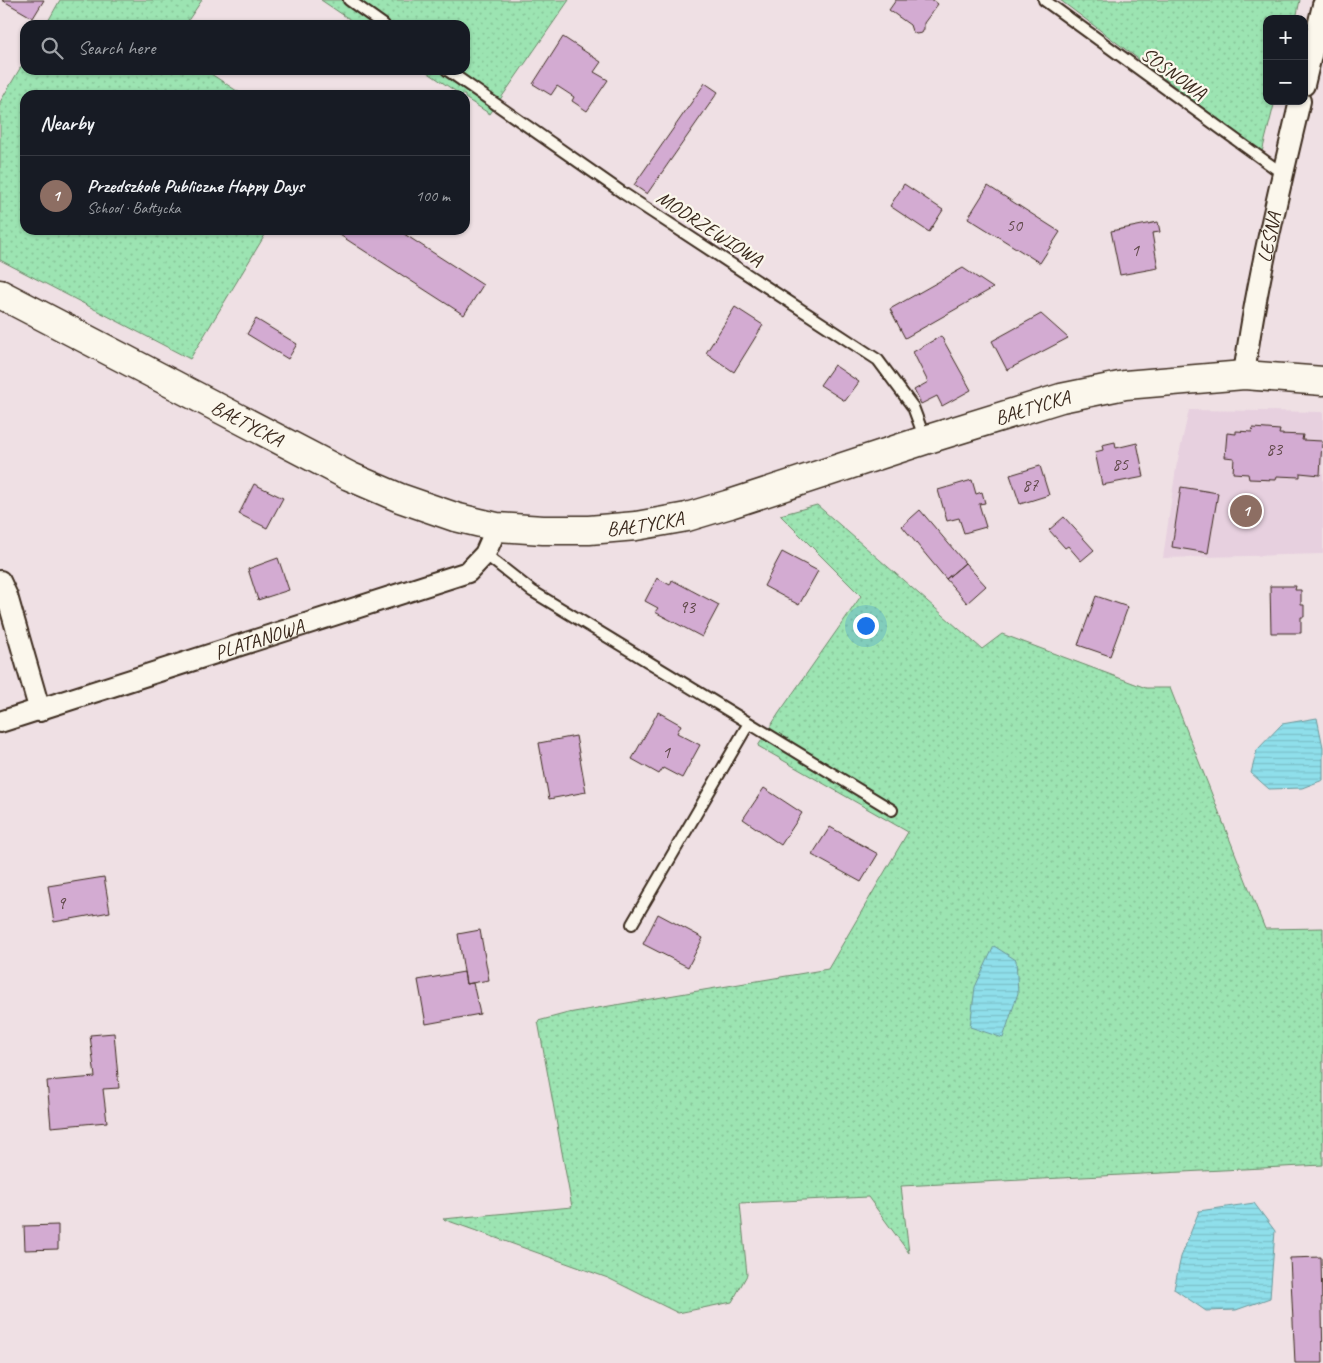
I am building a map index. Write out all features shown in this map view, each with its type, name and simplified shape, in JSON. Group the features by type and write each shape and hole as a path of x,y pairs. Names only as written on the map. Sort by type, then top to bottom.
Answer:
{"street":[{"path":"1308,67 1323,5"},
{"name":"LEŚNA","path":"1244,375 1249,332 1299,105"},
{"name":"BAŁTYCKA","path":"0,294 349,476 400,498 455,517 497,527 589,530 636,526 686,517 1061,398 1125,385 1244,375 1323,382"},
{"name":"PLATANOWA","path":"0,722 40,711 468,572 485,554 497,527"},
{"path":"0,581 7,596 40,711"}],"lane":[{"path":"349,0 377,20"},
{"name":"SOSNOWA","path":"1044,0 1283,174"},
{"name":"MODRZEWIOWA","path":"454,75 623,192 878,360 913,407 925,440"},
{"path":"485,554 532,591 892,810"},
{"path":"632,924 749,723"}],"shaded area":[{"path":"1189,410 1323,412 1323,554 1163,558 1176,468"}],"green space":[{"path":"60,0 202,0 188,20 49,20"},
{"path":"321,0 569,0 490,114 470,101 470,90 454,90 431,75 470,75 470,20 351,20"},
{"path":"1060,0 1300,0 1297,15 1263,15 1263,105 1274,105 1262,152"},
{"path":"20,68 20,75 213,75 235,90 20,90 20,235 265,235 190,359 0,260 0,102"},
{"path":"817,505 982,649 1002,634 1146,688 1170,688 1265,929 1323,928 1323,1165 901,1186 909,1253 868,1197 740,1203 747,1275 732,1302 678,1313 608,1278 443,1219 572,1207 538,1021 568,1013 828,969 908,832 758,746 861,596 780,515"}],"water":[{"path":"1317,718 1323,747 1323,780 1302,788 1269,789 1251,773 1257,750 1282,724"},
{"path":"994,946 1016,960 1018,993 1003,1038 970,1027 975,987"},
{"path":"1254,1203 1275,1231 1270,1298 1236,1310 1206,1311 1174,1289 1181,1257 1199,1211"}],"building":[{"path":"2,0 44,0 33,18"},
{"path":"896,0 933,0 938,4 924,23 922,33 916,34 912,31 910,25 889,10"},
{"path":"563,37 601,62 594,72 608,80 587,111 572,101 574,97 557,86 551,95 533,84"},
{"path":"705,83 718,92 647,194 634,185"},
{"path":"904,184 943,210 929,232 890,206"},
{"path":"988,186 1060,232 1040,263 968,218"},
{"path":"1158,222 1160,232 1152,233 1158,268 1120,275 1111,231"},
{"path":"340,235 406,235 483,285 464,315"},
{"path":"963,268 993,288 905,338 890,309"},
{"path":"735,307 763,325 734,372 706,353"},
{"path":"1041,314 1068,338 1007,370 992,341"},
{"path":"256,319 297,344 288,359 247,334"},
{"path":"941,336 971,390 942,406 937,396 921,404 914,390 928,382 913,352"},
{"path":"834,365 859,382 845,401 820,385"},
{"path":"1253,428 1280,430 1279,434 1303,435 1302,440 1322,441 1320,475 1300,473 1300,477 1277,476 1276,480 1249,479 1248,474 1233,473 1234,458 1225,457 1227,433 1236,434 1236,431 1252,432"},
{"path":"1115,442 1116,448 1137,443 1144,477 1102,485 1095,452 1103,450 1102,445"},
{"path":"1040,466 1049,495 1020,504 1010,475"},
{"path":"972,480 976,494 982,492 985,503 979,504 986,527 964,533 959,518 947,521 938,490"},
{"path":"254,484 283,498 267,528 239,514"},
{"path":"1181,487 1218,493 1208,553 1172,547"},
{"path":"920,510 965,563 946,579 902,526"},
{"path":"1064,517 1094,550 1081,561 1068,546 1065,548 1049,530"},
{"path":"782,552 818,571 799,605 764,586"},
{"path":"278,558 289,590 258,600 248,569"},
{"path":"965,563 986,586 967,603 946,579"},
{"path":"657,578 670,585 672,580 719,605 702,637 655,612 658,608 645,601"},
{"path":"1270,586 1296,586 1295,590 1301,590 1301,605 1304,605 1304,617 1301,617 1301,633 1271,633"},
{"path":"1096,596 1128,607 1110,656 1078,645"},
{"path":"658,712 681,725 677,733 700,745 682,778 663,768 659,774 632,759"},
{"path":"576,736 586,792 549,799 539,743"},
{"path":"764,788 802,813 781,845 743,819"},
{"path":"830,827 878,854 861,882 812,855"},
{"path":"104,877 110,912 54,922 48,886"},
{"path":"658,914 703,938 688,967 643,944"},
{"path":"480,930 489,980 466,984 458,934"},
{"path":"464,972 466,984 473,983 480,1014 426,1024 418,980"},
{"path":"114,1033 119,1088 103,1089 107,1122 51,1127 47,1081 95,1077 90,1035"},
{"path":"58,1225 58,1249 25,1250 24,1226"},
{"path":"1321,1257 1323,1363 1295,1363 1290,1258"}],"place":[{"name":"Przedszkole Publiczne Happy Days","path":"1246,511"}]}
